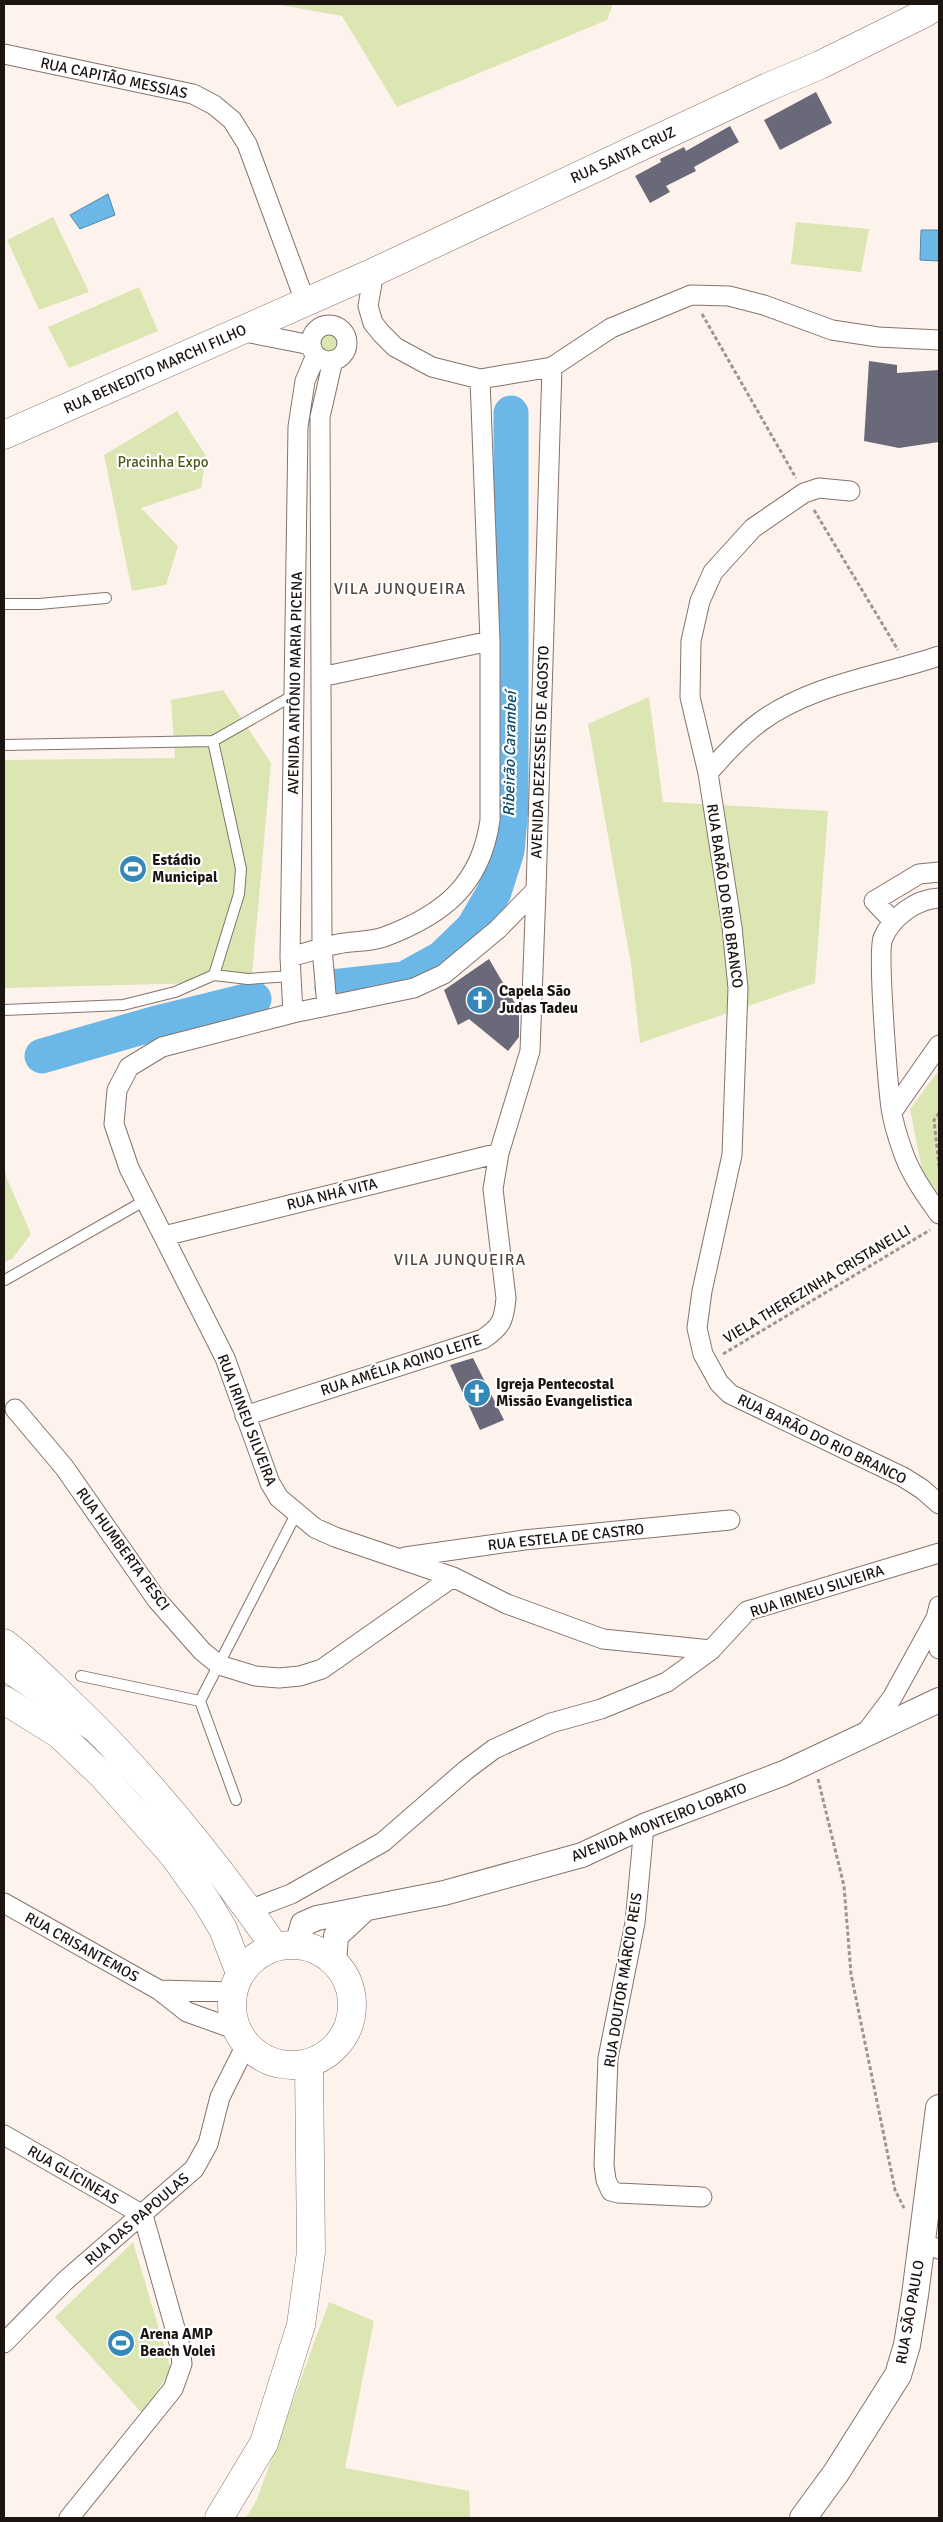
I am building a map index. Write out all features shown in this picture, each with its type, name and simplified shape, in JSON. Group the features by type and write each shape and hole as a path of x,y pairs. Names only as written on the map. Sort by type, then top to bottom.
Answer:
{"main road":[{"name":"RUA SANTA CRUZ","path":"305,301 374,272 768,87 820,65 925,13 938,4"},
{"name":"RUA BENEDITO MARCHI FILHO","path":"4,435 305,301"},
{"path":"4,1643 96,1728 140,1776 249,1910 286,1946"},
{"path":"4,1665 96,1728"},
{"path":"4,1700 59,1734 103,1776 174,1856 223,1929 237,1983 232,2013 241,2037 264,2059 286,2066 309,2063 328,2054 342,2039 351,2020 352,1999 347,1979 334,1962 323,1953 286,1946 258,1956 237,1983"},
{"path":"219,2518 264,2442 302,2325 311,2252 309,2063"},
{"name":"RUA SÃO PAULO","path":"803,2518 836,2473 898,2375 907,2345 916,2295 930,2246 939,2108"}],"street":[{"name":"RUA CAPITÃO MESSIAS","path":"4,54 193,94 214,105 232,120 247,144 305,301"},
{"path":"374,272 368,306 373,323 395,347 432,367 480,378 552,367 611,328 691,295 729,296 832,330 878,337 939,340"},
{"path":"345,334 373,323"},
{"path":"240,331 320,354 344,352 347,344 345,334 337,327 326,325 313,334 320,354"},
{"name":"AVENIDA ANTÔNIO MARIA PICENA","path":"320,354 322,948 327,1006"},
{"name":"AVENIDA ANTÔNIO MARIA PICENA","path":"292,1013 290,958 298,427 305,381 320,354"},
{"name":"AVENIDA DEZESSEIS DE AGOSTO","path":"499,1152 530,1051 552,367"},
{"path":"290,958 322,948 382,938 425,917 451,901 470,880 487,844 490,820 490,641 480,378"},
{"name":"RUA BARÃO DO RIO BRANCO","path":"850,491 819,488 796,497 753,528 713,572 700,601 691,642 690,697 708,773 732,927 738,988 732,1155 702,1291 696,1328 698,1341 707,1363 718,1383 730,1394 903,1477 922,1489 939,1504"},
{"path":"321,678 490,641"},
{"path":"708,773 731,747 760,722 790,704 841,684 939,656"},
{"path":"893,921 874,902 919,874 939,872"},
{"path":"327,1006 414,988 444,974 498,929 536,890"},
{"path":"935,1221 903,1153 892,1112 882,979 882,939 893,921 914,906 939,898"},
{"name":"RUA IRINEU SILVEIRA","path":"327,1006 292,1013 162,1047 129,1067 117,1090 114,1124 129,1168 144,1201 164,1236 224,1358 270,1483 279,1498 296,1514 315,1528 335,1537 402,1558 453,1577 507,1604 603,1639 711,1650 747,1612 939,1553"},
{"path":"892,1112 939,1045"},
{"name":"RUA NHÁ VITA","path":"164,1236 499,1152"},
{"name":"RUA AMÉLIA AQINO LEITE","path":"245,1416 483,1340 499,1328 505,1313 506,1298 493,1189 499,1152"},
{"name":"RUA HUMBERTA PESCI","path":"15,1409 64,1467 157,1600 202,1651 219,1665 255,1676 279,1678 300,1676 322,1669 453,1577"},
{"name":"RUA ESTELA DE CASTRO","path":"402,1558 524,1540 730,1520"},
{"path":"938,1612 939,1649"},
{"path":"864,1735 892,1698 938,1612"},
{"path":"249,1910 291,1894 383,1842 466,1770 494,1749 551,1723 601,1710 667,1682 711,1650"},
{"name":"AVENIDA MONTEIRO LOBATO","path":"286,1946 303,1924 317,1918 444,1893 582,1855 644,1826 784,1773 939,1700"},
{"name":"RUA DOUTOR MÁRCIO REIS","path":"644,1826 634,1923 608,2058 604,2165 606,2180 611,2191 618,2194 702,2197"},
{"name":"RUA CRISANTEMOS","path":"4,1903 159,1990 187,2012 241,2037"},
{"path":"334,1962 336,1936 366,1908"},
{"name":"RUA CRISANTEMOS","path":"159,1990 237,1983"},
{"name":"RUA DAS PAPOULAS","path":"4,2343 65,2281 194,2169 208,2144 220,2097 241,2037"},
{"name":"RUA GLÍCINEAS","path":"4,2135 143,2215"},
{"path":"69,2518 169,2396 180,2374 180,2346 143,2215"}],"lane":[{"path":"4,604 39,604 106,598"},
{"path":"4,744 213,741 294,695"},
{"path":"213,741 241,869 239,894 214,975"},
{"path":"4,1010 123,1004 175,992 214,975 248,979 291,976"},
{"path":"6,1280 144,1201"},
{"path":"236,1800 200,1701 296,1514"},
{"path":"81,1676 200,1701"}],"path":[{"path":"939,1112 934,1120 939,1166"},
{"path":"934,1120 939,1124"},
{"name":"VIELA THEREZINHA CRISTANELLI","path":"707,1363 935,1221"},
{"path":"813,1759 844,1886 851,1974 895,2190 930,2246"}],"green space":[{"path":"274,4 613,4 607,20 397,107 342,16"},
{"path":"53,217 89,292 39,310 7,240"},
{"path":"796,222 869,229 861,272 791,264"},
{"path":"139,287 158,331 69,368 48,327"},
{"path":"329,328 339,332 343,342 339,352 329,356 319,352 315,342 319,332"},
{"name":"Pracinha Expo","path":"177,411 206,456 201,488 141,508 178,546 166,585 132,591 104,455"},
{"name":"Estádio Municipal","path":"223,690 271,763 252,975 203,983 4,988 4,760 175,758 171,700"},
{"path":"649,697 663,802 828,811 815,983 640,1043 631,964 588,724"},
{"path":"939,1070 939,1195 924,1180 910,1109"},
{"path":"4,1166 7,1179 31,1234 12,1259 4,1262"},
{"name":"Arena AMP Beach Volei","path":"133,2242 171,2369 143,2414 55,2317"},
{"path":"329,2302 374,2321 345,2468 469,2491 470,2518 246,2518 257,2499"}],"water":[{"path":"108,194 115,215 80,229 70,215"},
{"path":"921,230 939,230 939,261 920,260"}],"building":[{"path":"816,92 832,123 780,150 764,120"},
{"path":"730,126 739,142 694,167 696,171 666,186 670,192 650,203 635,176 661,162 660,159 684,147 686,151"},
{"path":"869,361 897,365 897,373 939,370 939,442 899,448 864,441"},
{"name":"Capela São Judas Tadeu","path":"489,959 519,1010 519,1037 508,1051 469,1019 458,1025 444,990"},
{"name":"Igreja Pentecostal Missão Evangelistica","path":"473,1358 504,1420 480,1430 450,1365"}],"waterway":[{"name":"Ribeirão Carambeí","path":"332,987 404,979 442,958 473,928 494,892 507,851 511,808 511,413"},
{"path":"42,1056 153,1024 254,999"}],"place":[{"name":"Estádio Municipal","path":"133,869"},
{"name":"Capela São Judas Tadeu","path":"480,1000"},
{"name":"Igreja Pentecostal Missão Evangelistica","path":"477,1393"},
{"name":"Arena AMP Beach Volei","path":"121,2343"}],"district":[{"name":"VILA JUNQUEIRA","path":"400,589"},
{"name":"VILA JUNQUEIRA","path":"460,1260"}]}
